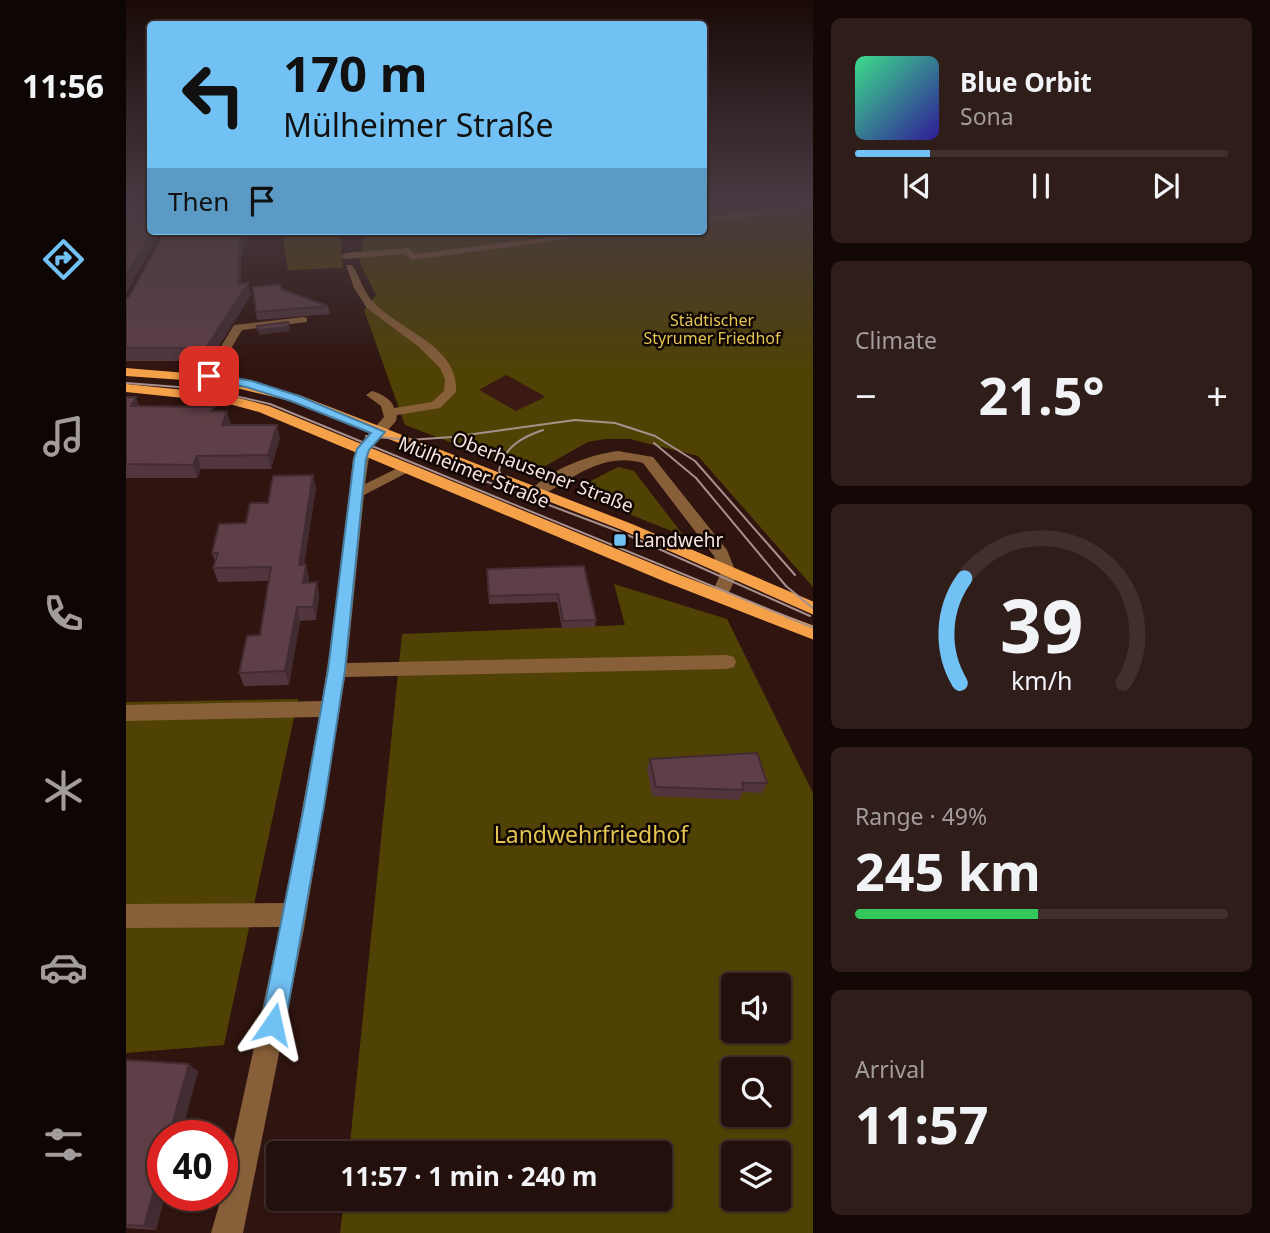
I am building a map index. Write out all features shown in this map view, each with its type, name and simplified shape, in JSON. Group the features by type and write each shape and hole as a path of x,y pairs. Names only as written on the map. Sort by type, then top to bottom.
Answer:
{"main road":[{"name":"Mülheimer Straße","path":"127,373 209,376 248,384 295,398 411,444"},
{"name":"Mülheimer Straße","path":"126,388 223,398 264,409 674,579 720,595"},
{"name":"Oberhausener Straße","path":"411,444 730,571 813,609"},
{"path":"720,595 813,634"}],"street":[{"path":"361,260 347,262 370,305 438,357 450,375 450,392 436,405 391,412"},
{"path":"209,376 238,327 303,320"},
{"path":"227,1233 257,1101 294,915 337,670 363,449 388,423 391,412 387,404 372,394"},
{"path":"536,492 597,458 612,454 632,454 648,460 722,554 730,571 730,580 720,595"},
{"path":"357,493 407,469"},
{"path":"337,670 726,663"},
{"path":"126,713 330,709"},
{"path":"126,916 294,915"}],"shaded area":[{"path":"506,375 545,397 516,411 478,390"}],"green space":[{"path":"286,260 342,260 343,268 288,270"},
{"name":"Städtischer Styrumer Friedhof","path":"360,260 813,260 813,587 698,456 630,439 605,439 588,442 538,470 526,471 405,425 364,310 376,295","holes":["506,375 545,397 516,411 479,390"]},
{"path":"618,467 634,471 684,536 576,493 577,488"},
{"name":"Landwehrfriedhof","path":"614,584 727,619 813,793 813,1233 340,1233 343,1211 672,1211 672,1141 350,1141 402,634 625,625"},
{"path":"298,699 224,1045 126,1053 126,702"}],"building":[{"path":"126,260 135,260 126,275"},
{"path":"149,260 239,260 238,284 248,283 206,348 126,348 126,298"},
{"path":"280,284 281,289 328,306 256,312 253,287"},
{"path":"288,322 289,327 258,330 257,326"},
{"path":"126,397 136,397 131,406 214,407 212,411 227,411 222,425 277,425 268,455 197,456 193,465 126,464"},
{"path":"313,475 299,565 306,565 303,583 317,582 313,607 297,607 285,671 239,673 247,636 260,635 271,567 213,568 218,553 212,553 219,524 246,523 250,503 268,503 273,476"},
{"path":"584,566 596,620 563,621 558,594 489,596 487,569"},
{"path":"757,753 767,783 742,783 743,790 656,787 650,759"},
{"path":"126,1060 189,1064 173,1120 147,1120 148,1211 144,1226 126,1225"}],"tram line":[{"path":"126,383 205,389 270,404 813,628"},
{"path":"366,436 409,440 452,437 575,420 615,423 655,436 695,461 795,575"},
{"path":"506,489 499,470 505,455 521,440 543,430"},
{"path":"654,443 696,478 786,586 813,608"},
{"path":"464,473 506,489"},
{"path":"506,489 623,533 810,616"}],"place":[{"name":"Landwehr","path":"620,540"}],"route":[{"path":"209,376 295,398 379,432 367,443 360,459 337,670 273,1024"}]}
